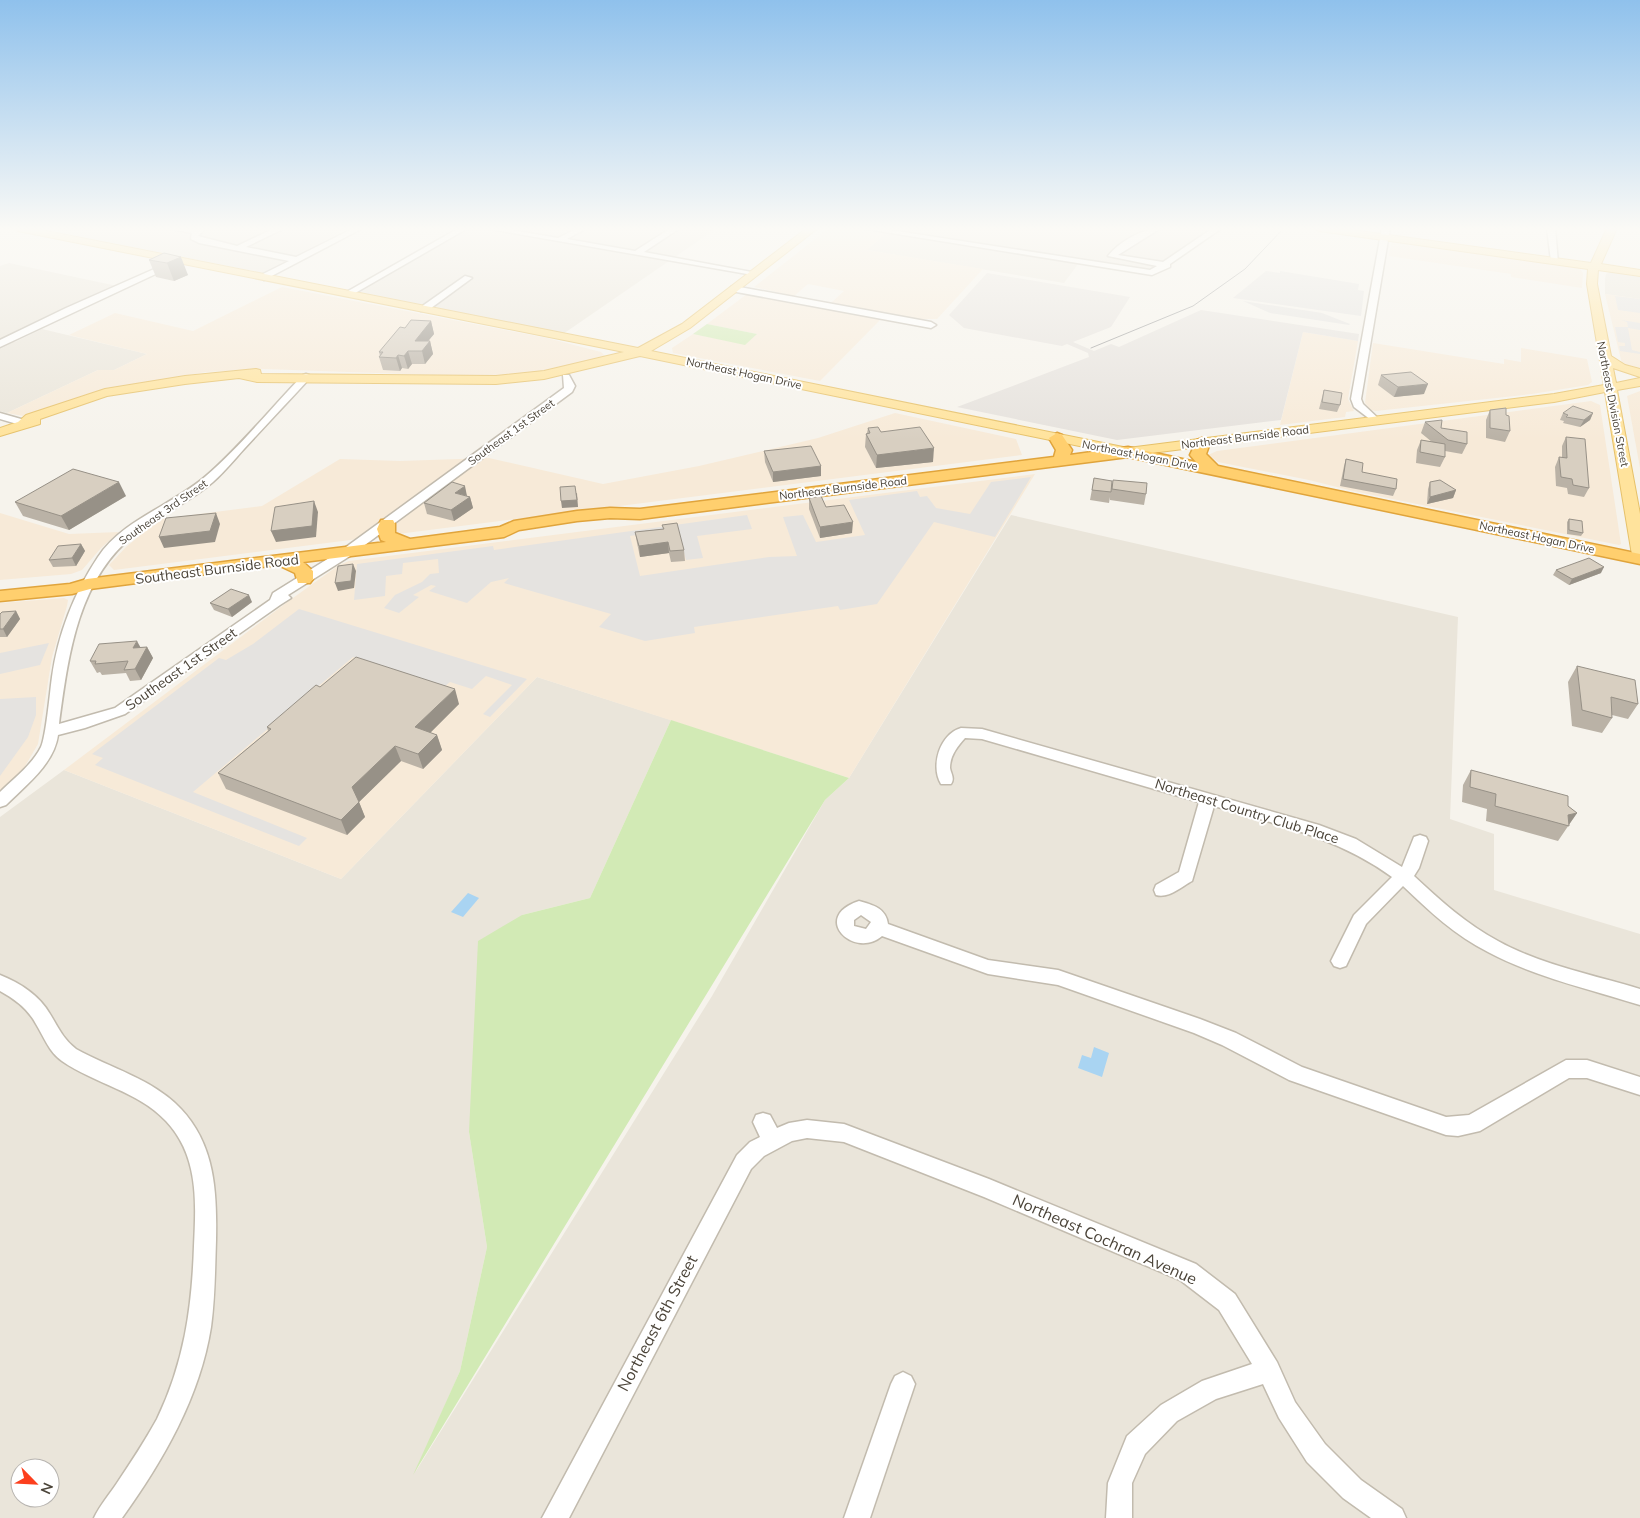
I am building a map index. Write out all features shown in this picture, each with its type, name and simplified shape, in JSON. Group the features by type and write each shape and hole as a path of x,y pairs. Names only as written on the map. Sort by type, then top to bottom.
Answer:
{"highway":[{"path":"1057,438 1064,450 1060,461"},
{"path":"1202,443 1198,455 1212,469"},
{"name":"Northeast Burnside Road","path":"504,532 514,526 599,515 625,512 640,514 1128,452"},
{"name":"Northeast Hogan Drive","path":"1128,452 1640,559"},
{"name":"Northeast Burnside Road","path":"346,553 504,532 514,535 627,520 640,514"},
{"path":"536,532 543,527 580,522 599,515"},
{"path":"387,524 385,529 387,536 408,544"},
{"name":"Southeast Burnside Road","path":"0,596 72,589 87,584 346,553"},
{"path":"282,561 301,568 304,571 304,579"},
{"name":"Southeast Burnside Road","path":"0,587 76,580 87,584"}],"main road":[{"path":"372,299 640,352"},
{"path":"519,381 640,352 675,333 721,299"},
{"name":"Northeast Division Street","path":"1594,299 1609,388 1636,514 1640,555"},
{"path":"0,432 126,391 186,380 243,376 286,379 306,377 413,381 423,385 452,386 566,378 636,358 640,352"},
{"name":"Northeast Hogan Drive","path":"640,352 1128,452"},
{"path":"1604,357 1621,368 1640,373"},
{"name":"Northeast Burnside Road","path":"1128,452 1554,398 1640,382"}],"street":[{"path":"0,344 95,299"},
{"path":"424,309 438,299"},
{"path":"788,299 931,325"},
{"path":"1374,299 1356,398 1358,406 1375,420"},
{"name":"Southeast 3rd Street","path":"52,731 64,646 73,616 87,584 104,557 120,541 145,522 187,498 212,478 306,377"},
{"name":"Southeast 1st Street","path":"52,731 94,721 128,706 275,602 291,596 346,553 568,390 570,386 566,378"},
{"path":"0,416 24,423"},
{"name":"Southeast 1st Street","path":"275,602 278,596 346,553"},
{"path":"0,801 20,783 44,756 51,742 52,731"},
{"name":"Northeast Country Club Place","path":"946,780 942,772 942,763 951,744 961,733 982,734 1313,829 1350,843 1381,860 1404,877 1447,917 1493,947 1536,965 1640,997"},
{"path":"1162,890 1186,876 1208,798"},
{"path":"1340,960 1360,920 1411,868 1420,841"},
{"path":"879,928 988,967 1058,978 1200,1027 1229,1039 1296,1074 1446,1126 1458,1127 1473,1124 1566,1069 1587,1069 1640,1086"},
{"path":"0,983 19,993 32,1003 56,1042 68,1054 127,1082 159,1100 186,1129 200,1156 205,1178 206,1210 203,1300 195,1347 186,1378 152,1452 107,1518"},
{"name":"Northeast Cochran Avenue","path":"767,1130 789,1132 808,1129 844,1133 989,1189 1174,1266 1208,1286 1227,1302 1269,1370 1287,1410 1316,1454 1352,1489 1393,1518"},
{"name":"Northeast 6th Street","path":"555,1518 734,1178 744,1162 757,1149 767,1130"},
{"path":"1119,1518 1120,1483 1136,1445 1169,1413 1210,1389 1269,1370"},
{"path":"857,1518 903,1384"}],"shaded area":[{"path":"0,299 90,299 4,339 15,342 42,329 147,354 114,370 98,370 7,413 0,411"},
{"path":"258,299 344,299 547,338 601,352 605,356 599,360 556,370 511,375 461,376 264,369 206,372 116,388 23,416 7,413 98,370 114,370 147,354 69,335 115,313 193,331"},
{"path":"385,299 614,299 563,334"},
{"path":"741,299 773,299 881,319 820,381 673,353 672,348 693,334 745,344 757,334 707,324"},
{"path":"836,299 956,299 937,319 919,319 831,303"},
{"path":"964,299 1129,299 1111,327 1073,342 1094,351 1111,344 1119,347 1201,310 1359,334 1358,341 1303,332 1281,420 1117,440 957,407 1089,357 1088,353 1067,344 1062,346 964,328 949,315"},
{"path":"1239,299 1363,299 1361,316"},
{"path":"1606,299 1640,299 1640,370 1622,364"},
{"path":"1616,299 1640,299 1640,313 1618,310"},
{"path":"1243,301 1322,313 1350,324 1270,313"},
{"path":"1621,320 1640,323 1640,330 1628,328 1632,350 1640,352 1640,354 1620,351 1619,346 1625,346 1625,343 1618,342 1615,327 1628,327 1627,322"},
{"path":"1303,332 1358,341 1348,399 1354,411 1346,412 1345,417 1280,425"},
{"path":"1373,343 1504,364 1504,359 1521,362 1521,348 1587,359 1592,382 1588,385 1532,394 1376,411 1371,410 1365,403"},
{"path":"1640,391 1640,468 1627,396"},
{"path":"1591,401 1600,405 1621,544 1619,545 1218,462 1208,455 1217,451"},
{"path":"895,413 1016,439 1022,455 114,570 109,565 126,547 160,519 262,506 340,459 400,461 489,458 603,484 699,466 818,438"},
{"path":"1035,474 849,778 537,677 341,879 64,770 286,603 339,565 349,561"},
{"path":"1031,477 995,537 934,522 877,604 840,610 838,606 694,627 695,633 645,641 599,627 611,614 504,583 509,578 491,582 467,603 429,591 436,586 431,585 413,595 419,597 399,613 384,608 395,595 422,582 430,574 439,573 438,559 403,563 402,574 386,576 385,596 354,600 357,564 493,546 494,550 747,515 752,529 697,536 703,558 686,560 677,528 630,536 640,576 769,557 797,556 783,517 803,515 816,542 865,535 849,500 917,491 920,497 927,496 936,508 970,514 991,482"},
{"path":"0,513 69,534 119,532 101,548 82,570 71,574 0,580"},
{"path":"1011,515 1458,617 1450,819 1494,834 1494,890 1640,934 1640,1518 0,1518 0,817 64,770 341,879 537,677 671,720 590,898 522,915 469,1132 487,1247 460,1371 416,1471 712,996 825,800 849,778"},
{"path":"64,598 68,600 67,606 52,657 38,744 17,780 0,793 0,603"},
{"path":"299,609 527,679 490,717 483,714 512,685 486,676 472,689 450,682 444,687 353,657 193,792 307,838 299,846 95,765 103,758 92,754 219,658 226,660 253,644"},
{"path":"49,643 40,665 0,674 0,653"},
{"path":"36,697 36,715 28,737 0,776 0,699"}],"green space":[{"path":"707,324 757,334 745,345 693,334"},
{"path":"671,720 849,778 825,800 413,1475 460,1371 487,1247 469,1132 478,941 522,915 590,898"}],"water":[{"path":"468,893 479,898 463,917 451,912"},
{"path":"1094,1047 1109,1053 1102,1077 1078,1068 1082,1055 1091,1058"}],"building":[{"path":"411,320 431,321 415,341 430,341 422,351 408,351 404,356 398,355 396,358 379,357 383,352 379,352 400,327 405,328"},
{"path":"1411,372 1428,384 1398,387 1381,375"},
{"path":"1324,390 1342,393 1340,405 1322,402"},
{"path":"1573,406 1593,413 1584,420 1566,417 1568,415 1563,413"},
{"path":"1506,408 1506,415 1509,416 1510,431 1490,428 1490,410"},
{"path":"1442,420 1441,428 1467,432 1467,444 1448,440 1425,422"},
{"path":"878,427 881,432 920,427 934,448 877,455 866,434 870,433 868,428"},
{"path":"1566,437 1585,439 1589,488 1573,485 1572,479 1561,477 1559,457 1567,458"},
{"path":"1421,440 1445,444 1445,457 1420,452"},
{"path":"811,446 821,466 773,472 764,451"},
{"path":"1346,459 1363,463 1362,472 1397,479 1396,489 1343,479"},
{"path":"73,469 119,482 61,516 15,502"},
{"path":"1094,478 1112,481 1111,492 1092,490"},
{"path":"1113,480 1147,483 1146,494 1112,489"},
{"path":"1440,480 1456,490 1430,497 1430,482"},
{"path":"452,482 465,486 455,493 470,497 451,510 424,503"},
{"path":"575,486 577,500 561,501 560,487"},
{"path":"821,496 826,507 844,505 853,522 820,527 809,498"},
{"path":"314,501 312,526 271,531 275,507"},
{"path":"216,513 210,531 159,537 166,518"},
{"path":"1569,519 1582,521 1583,533 1569,530"},
{"path":"677,523 684,550 670,551 668,542 639,546 635,532 664,529 662,525"},
{"path":"81,544 72,558 49,560 58,546"},
{"path":"1589,558 1604,567 1572,579 1556,570"},
{"path":"353,564 351,581 335,583 338,566"},
{"path":"231,589 249,595 228,609 210,603"},
{"path":"16,611 3,629 0,629 0,614 2,612"},
{"path":"137,641 133,648 147,647 135,669 124,670 128,661 95,664 96,661 90,661 99,644"},
{"path":"356,657 455,689 415,727 437,735 418,754 395,746 352,787 359,802 341,820 218,773 271,729 267,727 316,685 320,687"},
{"path":"1577,666 1635,680 1638,704 1611,697 1612,718 1582,710"},
{"path":"1471,770 1568,796 1568,806 1577,813 1568,815 1569,826 1495,806 1496,794 1470,787"}],"tram line":[{"path":"1091,348 1193,306 1203,299"}]}
